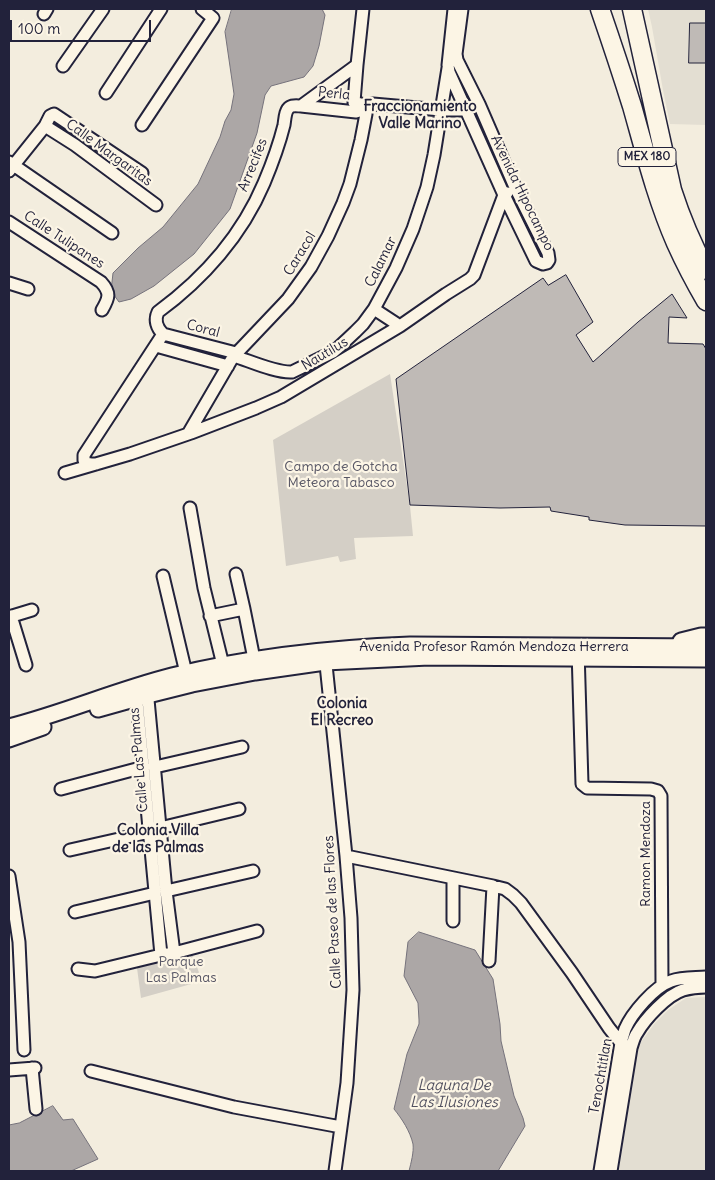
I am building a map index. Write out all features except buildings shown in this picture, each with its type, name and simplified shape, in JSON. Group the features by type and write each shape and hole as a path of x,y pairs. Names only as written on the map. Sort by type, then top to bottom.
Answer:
{"highway":[{"name":"MEX 180","path":"600,9 665,215 676,244 706,300"},
{"name":"MEX 180","path":"632,9 676,203 692,245 706,270"},
{"path":"622,76 650,92"}],"main road":[{"path":"660,646 706,636"},
{"name":"Avenida Profesor Ramón Mendoza Herrera","path":"9,739 73,717 186,673 254,659 291,654 435,657 574,654 660,646"},
{"path":"660,646 706,647"},
{"path":"574,654 706,658"},
{"name":"Avenida Profesor Ramón Mendoza Herrera","path":"9,727 142,691 255,672 325,656"}],"street":[{"path":"63,66 103,9"},
{"path":"106,93 161,9"},
{"path":"142,124 213,18 202,9"},
{"path":"364,9 354,102 365,107"},
{"name":"Avenida Hipocampo","path":"454,9 448,65 449,72 536,261 543,264 547,263 549,260 548,253 515,187 479,104 456,57 462,9"},
{"name":"Arrecifes","path":"163,334 156,322 156,314 198,278 220,254 241,226 254,204 270,169 288,111 293,106 302,106 357,65"},
{"name":"Calamar","path":"235,354 265,366 292,372 339,348 363,324 374,309 404,249 421,208 431,170 448,65"},
{"name":"Perla","path":"302,106 356,112 373,104 441,110 466,110 479,104"},
{"name":"Caracol","path":"188,434 235,354 288,299 311,267 328,236 350,184 361,140 366,114 365,107"},
{"path":"112,233 10,166 45,126 50,116 54,114 142,173"},
{"name":"Calle Margaritas","path":"45,126 156,205"},
{"path":"504,195 515,187"},
{"name":"Nautilus","path":"66,473 188,434 281,397 400,326 474,275 504,195"},
{"name":"Calle Tulipanes","path":"9,222 101,282 108,292 108,297 102,310"},
{"path":"9,283 28,289"},
{"path":"374,309 400,326"},
{"path":"98,464 85,463 84,455 163,334"},
{"name":"Coral","path":"163,334 235,354"},
{"name":"Coral","path":"156,346 228,366"},
{"path":"190,508 204,588 223,665"},
{"path":"236,574 254,659"},
{"path":"163,576 186,673"},
{"path":"210,616 244,609"},
{"path":"26,664 10,616 32,610"},
{"name":"Ramon Mendoza","path":"574,654 582,784 587,788 651,789 658,791 661,796 662,985"},
{"name":"Calle Paseo de las Flores","path":"325,656 346,856 351,918 353,990 350,1050 335,1171"},
{"name":"Calle Las Palmas","path":"142,691 161,892 174,953"},
{"path":"61,789 149,767 242,747"},
{"path":"70,850 155,834 240,808"},
{"path":"346,856 493,886 509,892 528,911 609,1028 626,1045"},
{"path":"75,912 253,872"},
{"path":"9,876 19,942 24,1050"},
{"path":"453,878 454,921"},
{"path":"488,961 493,886"},
{"name":"Calle Las Palmas","path":"161,892 161,955"},
{"path":"78,969 94,971 174,953 257,931"},
{"path":"662,985 674,980 706,977"},
{"name":"Tenochtitlan","path":"612,1171 626,1045 625,1030 632,1016 662,985"},
{"name":"Tenochtitlan","path":"600,1171 626,1045 644,1023 669,998 683,990 706,987"},
{"path":"9,1070 33,1068 36,1109"},
{"path":"91,1071 234,1107 341,1128"}],"shaded area":[{"path":"648,9 706,9 706,125 670,124"},
{"path":"706,997 706,1171 618,1171 638,1046 655,1023 668,1010 686,998"}],"green space":[{"name":"Campo de Gotcha Meteora Tabasco","path":"390,374 413,536 354,538 356,559 340,562 338,556 286,566 273,440"},
{"name":"Parque Las Palmas","path":"192,953 202,981 141,998 137,968 163,959"}],"water":[{"path":"232,9 322,9 325,15 313,66 304,77 271,86 265,95 257,133 230,209 194,254 154,286 131,299 119,302 111,291 113,273 163,227 198,184 231,110 234,94 225,32"},
{"name":"Laguna De Las Ilusiones","path":"419,932 475,950 493,979 501,1041 514,1096 525,1126 498,1171 409,1171 413,1144 410,1134 394,1109 407,1054 419,1024 418,1003 404,976 408,942"},
{"path":"53,1106 63,1120 73,1119 98,1159 71,1171 9,1171 9,1125 19,1123"}],"district":[{"name":"Fraccionamiento Valle Marino","path":"420,116"},
{"name":"Colonia El Recreo","path":"342,712"},
{"name":"Colonia Villa de las Palmas","path":"158,840"}]}
